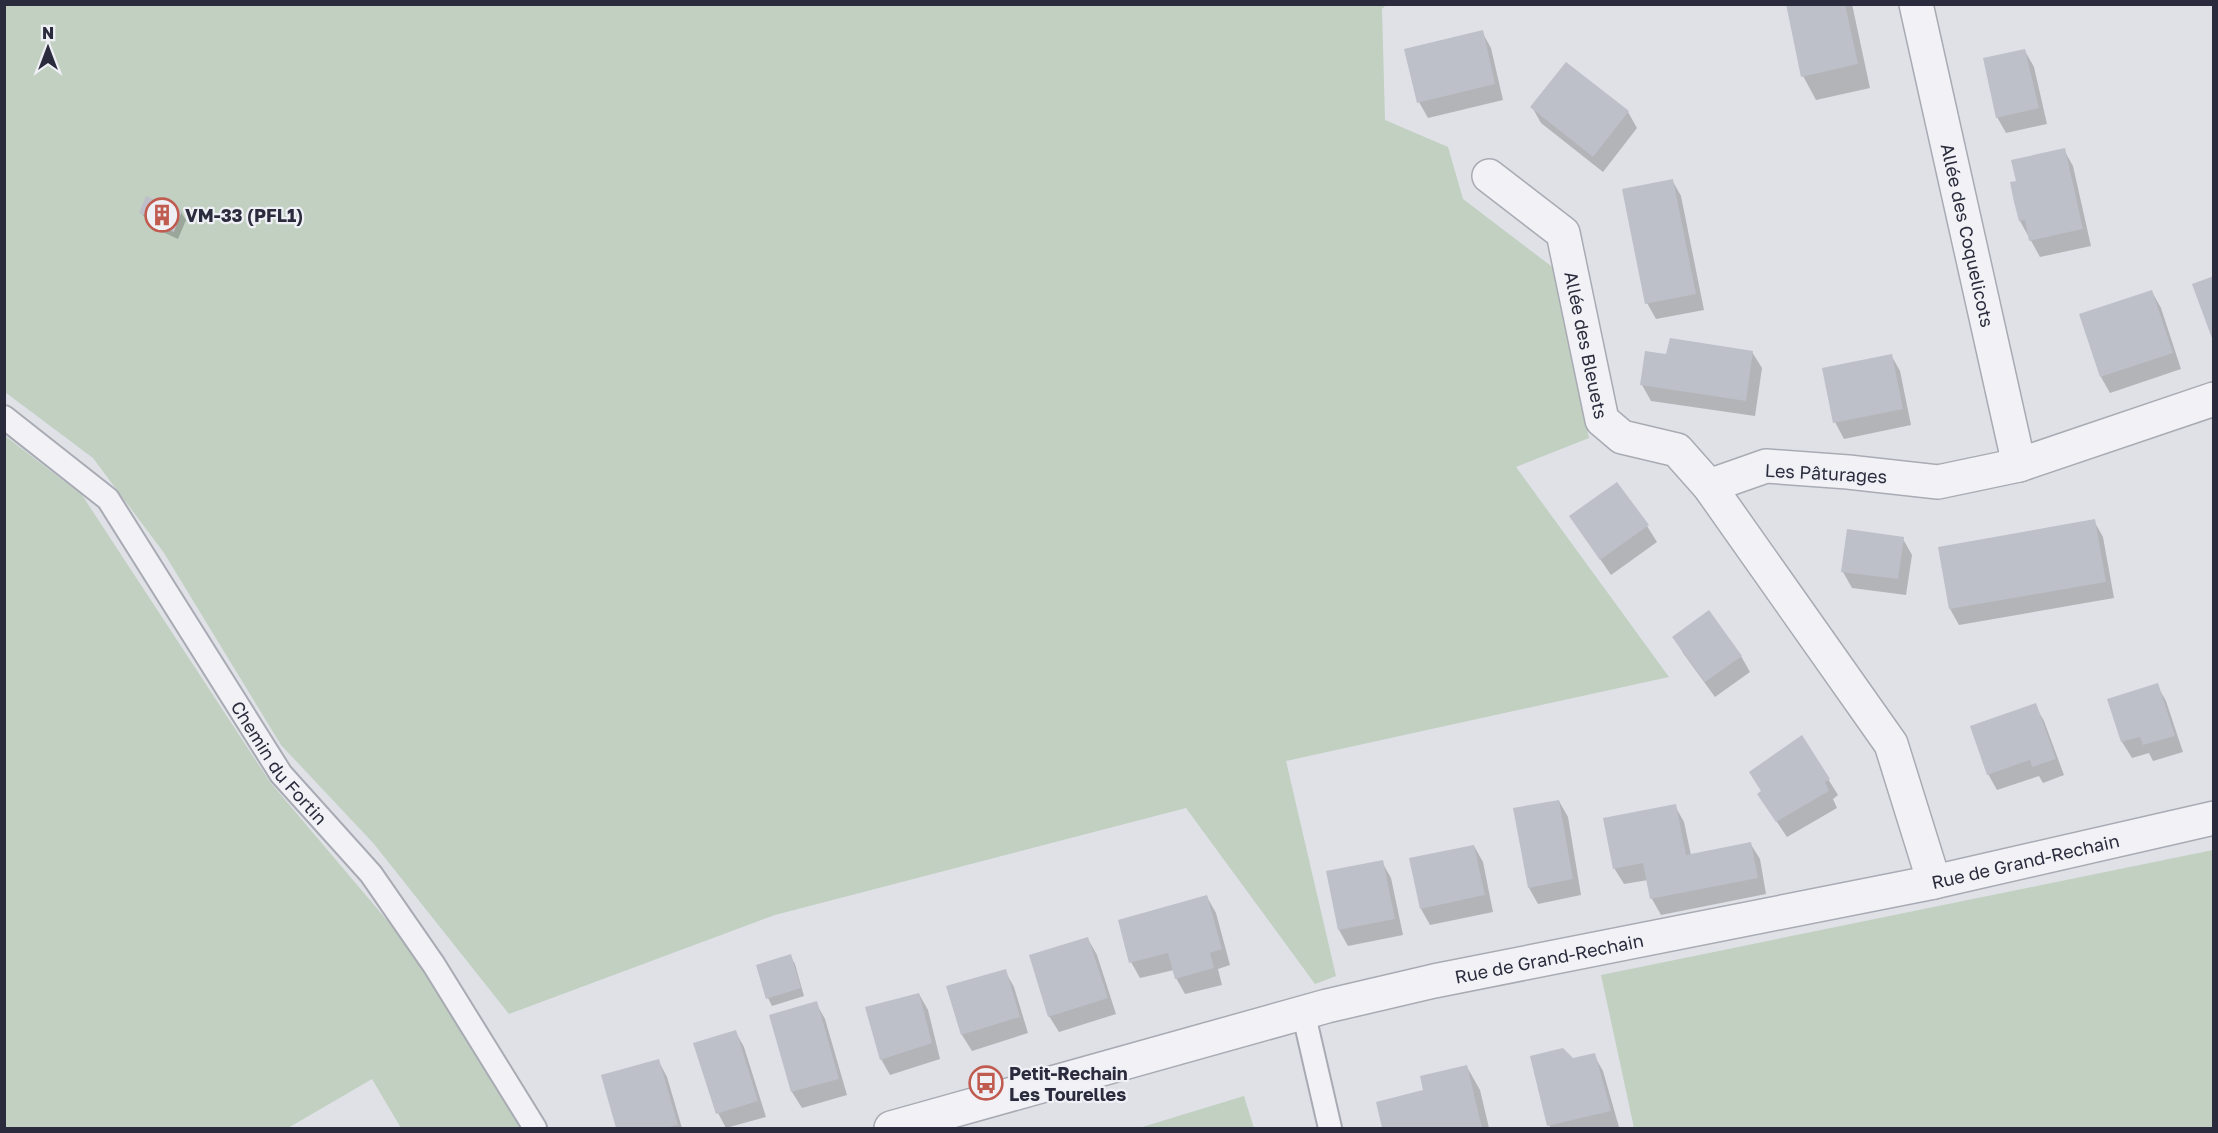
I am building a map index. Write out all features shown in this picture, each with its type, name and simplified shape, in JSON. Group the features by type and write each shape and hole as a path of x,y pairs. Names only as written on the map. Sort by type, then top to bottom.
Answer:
{"street":[{"name":"Allée des Coquelicots","path":"1916,4 2019,465"},
{"name":"Allée des Bleuets","path":"1489,176 1563,233 1602,420 1622,437 1677,450 1709,486"},
{"name":"Les Pâturages","path":"1709,486 1766,466 1938,482 2019,465 2214,399"},
{"path":"1709,486 1891,744 1934,882"},
{"name":"Rue de Grand-Rechain","path":"891,1128 1303,1011 1434,981 1934,882 2214,818"}],"lane":[{"name":"Chemin du Fortin","path":"4,417 108,499 281,774 371,874 434,965 534,1128"},
{"path":"1303,1011 1329,1128"}],"green space":[{"path":"4,5 1386,5 1382,9 1385,120 1448,147 1463,199 1555,269 1589,438 1516,467 1669,677 1286,761 1336,976 1315,984 1186,808 775,915 509,1014 374,844 281,745 164,553 93,458 5,392"},
{"path":"4,435 82,495 270,782 441,984 522,1128 401,1128 372,1079 288,1128 5,1128"},
{"path":"2213,850 2213,1128 1634,1128 1601,975"},
{"path":"1244,1096 1254,1128 1139,1128"}],"building":[{"path":"1786,4 1845,4 1858,64 1801,77"},
{"path":"1483,30 1495,84 1417,103 1404,49"},
{"path":"2025,49 2039,108 1996,118 1983,58"},
{"path":"1566,62 1629,111 1593,157 1530,107"},
{"path":"2065,148 2083,229 2029,241 2025,220 2019,221 2014,202 2010,182 2016,181 2011,160"},
{"path":"1673,179 1696,294 1645,304 1622,189"},
{"name":"VM-33 (PFL1)","path":"146,196 182,211 174,232 148,221 149,217 139,213"},
{"path":"2214,276 2214,341 2213,341 2192,284"},
{"path":"2152,290 2173,353 2100,377 2079,314"},
{"path":"1670,338 1753,351 1746,401 1640,385 1645,351 1666,354"},
{"path":"1892,354 1903,409 1833,423 1822,368"},
{"path":"1617,482 1649,525 1600,560 1569,516"},
{"path":"2095,519 2106,582 1949,609 1938,547"},
{"path":"1847,529 1904,537 1898,579 1841,572"},
{"path":"1709,610 1742,656 1705,682 1672,637"},
{"path":"2158,683 2175,736 2143,745 2140,737 2121,742 2107,699"},
{"path":"2036,703 2056,759 2032,767 2030,760 1987,775 1970,726"},
{"path":"1802,735 1830,779 1825,782 1829,791 1776,822 1757,794 1761,791 1749,772"},
{"path":"1559,800 1573,879 1528,888 1513,808"},
{"path":"1676,804 1686,855 1751,842 1758,878 1650,899 1643,863 1613,869 1603,818"},
{"path":"1474,845 1485,895 1420,909 1409,858"},
{"path":"1383,860 1395,919 1338,930 1326,871"},
{"path":"1207,895 1222,949 1210,953 1214,968 1175,979 1168,953 1129,963 1118,920"},
{"path":"1088,937 1108,998 1048,1017 1029,955"},
{"path":"791,954 801,988 766,999 756,965"},
{"path":"1006,969 1020,1017 961,1035 946,986"},
{"path":"919,993 932,1043 880,1060 865,1007"},
{"path":"817,1001 839,1079 791,1092 769,1015"},
{"path":"736,1030 758,1101 716,1114 693,1043"},
{"path":"1563,1048 1573,1058 1595,1053 1611,1111 1547,1126 1530,1056"},
{"path":"659,1059 678,1125 665,1128 616,1128 601,1075"},
{"path":"1467,1065 1482,1128 1382,1128 1376,1102 1423,1090 1420,1076"}],"place":[{"name":"VM-33 (PFL1)","path":"162,215"},
{"name":"Petit-Rechain Les Tourelles","path":"986,1083"}]}
